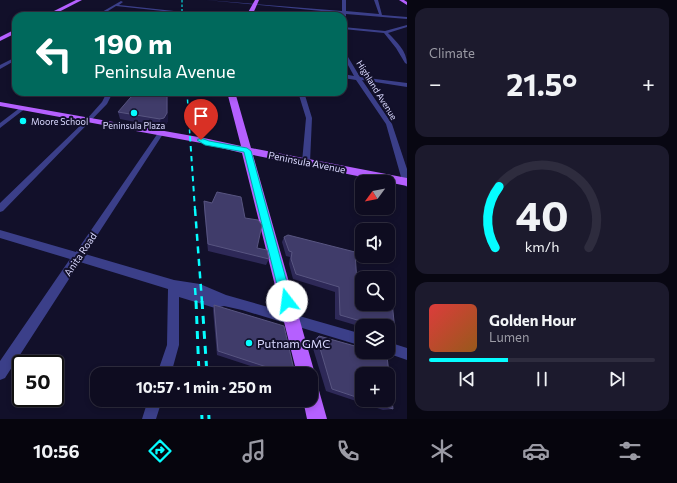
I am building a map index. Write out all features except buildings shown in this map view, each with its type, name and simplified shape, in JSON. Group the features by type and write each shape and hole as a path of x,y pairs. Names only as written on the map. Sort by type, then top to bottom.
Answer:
{"main road":[{"path":"55,12 80,0"},
{"path":"401,0 407,4"},
{"path":"251,12 256,2"},
{"path":"0,39 12,34"},
{"path":"232,96 304,367"},
{"name":"Peninsula Avenue","path":"0,104 164,135 170,138 200,144 207,143 407,182"},
{"path":"315,407 318,419"}],"street":[{"path":"104,12 123,0"},
{"path":"208,0 256,2 306,9 344,12 344,0"},
{"path":"306,9 307,0"},
{"path":"376,0 381,16"},
{"path":"115,5 172,11"},
{"path":"347,12 407,18"},
{"path":"347,28 385,32 407,26"},
{"path":"385,32 398,47 407,62"},
{"name":"Highland Avenue","path":"347,59 389,124 407,182"},
{"path":"0,67 12,60"},
{"path":"347,77 407,85"},
{"path":"0,209 105,103 109,96"},
{"path":"302,96 309,118 306,162"},
{"path":"0,126 23,108"},
{"name":"Anita Road","path":"0,373 78,257 164,135"},
{"path":"0,234 174,285 181,292 215,302 224,300 355,338"},
{"path":"166,367 173,345 174,285"},
{"path":"395,350 407,354"},
{"path":"149,419 153,407"}],"railway":[{"path":"182,0 182,12"},
{"path":"187,96 190,137"},
{"path":"190,136 195,210"},
{"path":"195,209 202,302"},
{"path":"195,288 196,302"},
{"path":"196,301 199,367"},
{"path":"202,301 207,367"},
{"path":"201,407 202,419"},
{"path":"208,407 209,419"}],"place":[{"name":"Peninsula Plaza","path":"134,113"},
{"name":"Moore School","path":"23,121"},
{"name":"Putnam GMC","path":"249,343"}],"route":[{"path":"201,140 207,143 247,151 287,301"}]}
